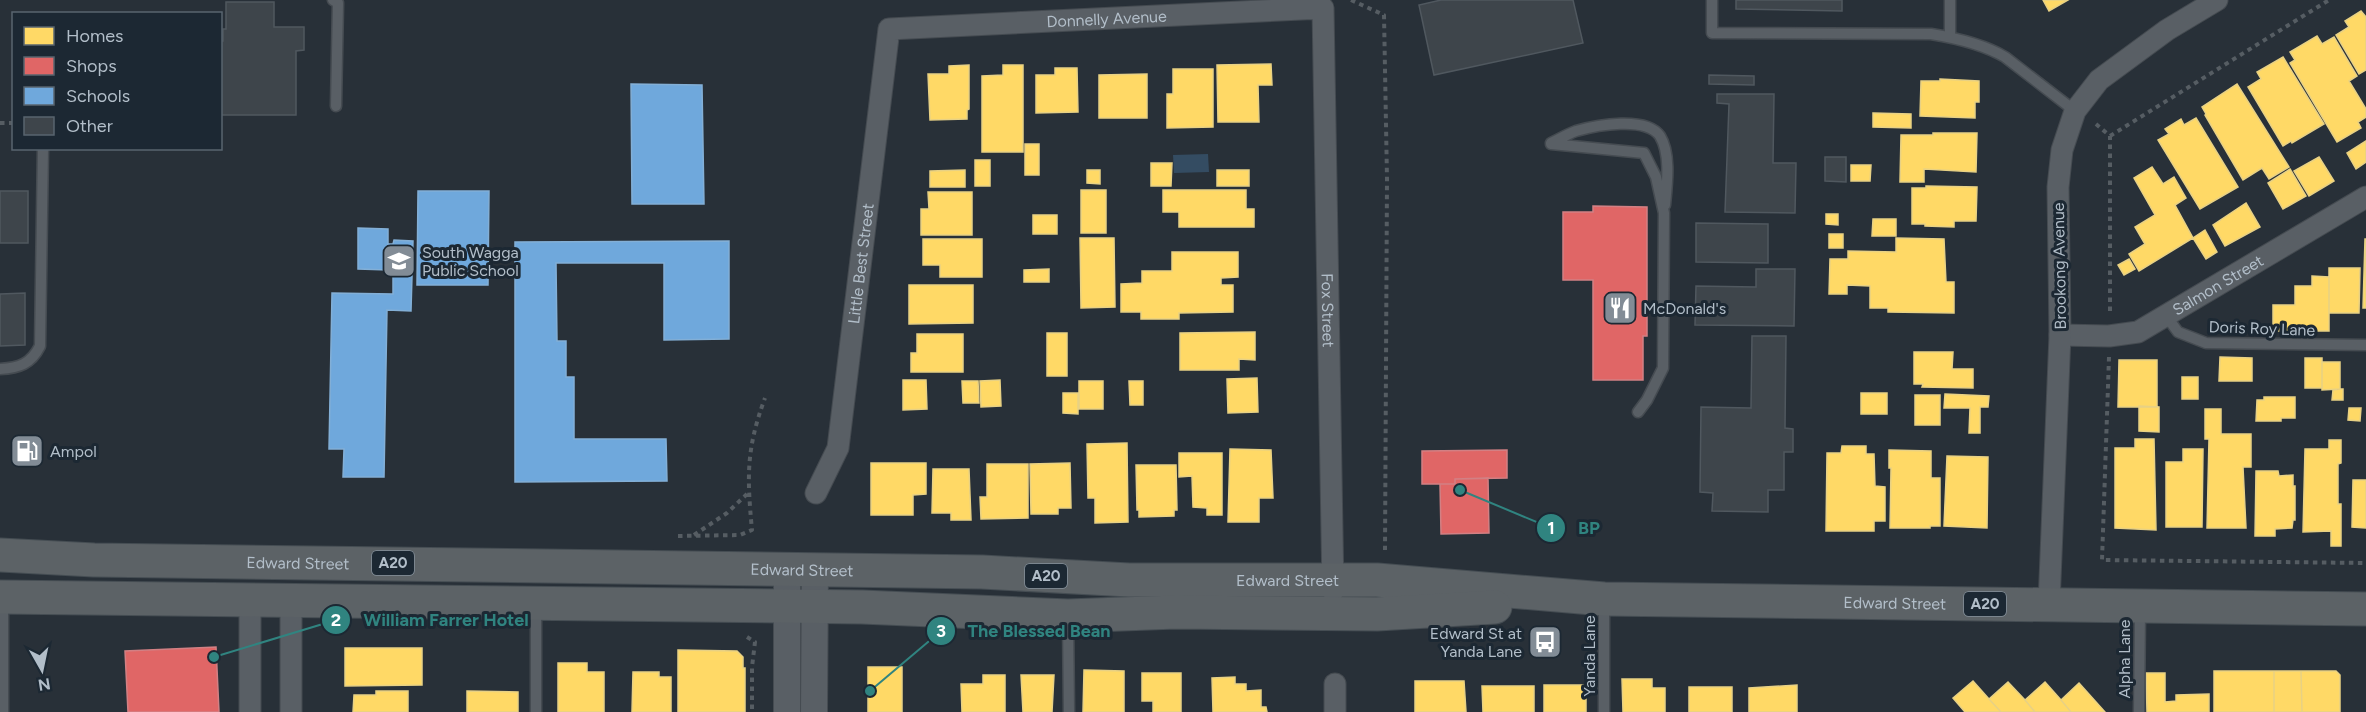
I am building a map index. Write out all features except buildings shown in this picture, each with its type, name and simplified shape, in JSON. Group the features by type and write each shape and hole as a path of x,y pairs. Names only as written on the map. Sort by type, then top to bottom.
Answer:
{"highway":[{"name":"Edward Street","path":"0,555 94,560 982,572 1129,580 1377,580 1604,599 2366,609"},
{"name":"Edward Street","path":"2,597 801,607 1068,616 1176,612 1387,614 1604,599"}],"street":[{"name":"Brookong Avenue","path":"2049,604 2060,335 2058,187 2062,150 2076,109 2099,80 2133,54 2217,0"},
{"name":"Donnelly Avenue","path":"889,29 1323,8"},
{"name":"Fox Street","path":"1323,8 1333,614"},
{"name":"Little Best Street","path":"816,493 838,448 889,29"},
{"name":"Salmon Street","path":"2060,335 2109,336 2138,332 2167,317 2366,197"},
{"path":"788,712 801,607 801,569"},
{"path":"250,600 250,712"},
{"path":"291,600 291,712"},
{"path":"801,607 814,712"},
{"path":"1335,684 1335,712"}],"lane":[{"path":"333,0 338,3 336,106"},
{"path":"1712,0 1712,33 1931,34 1950,37 1995,51 2076,109"},
{"path":"1950,0 1950,37"},
{"path":"1638,412 1664,368 1664,213 1667,159 1659,136 1643,124 1611,125 1575,132 1551,144 1644,153 1656,177 1664,213"},
{"path":"0,369 15,369 26,364 40,346 43,150"},
{"name":"Doris Roy Lane","path":"2167,317 2178,332 2206,343 2366,345"},
{"path":"2,597 3,712"},
{"name":"Yanda Lane","path":"1604,599 1604,712"},
{"path":"536,604 536,712"},
{"name":"Alpha Lane","path":"2139,712 2140,605"},
{"path":"1068,616 1069,712"}],"path":[{"path":"1351,0 1384,15 1387,179 1385,550"},
{"path":"2110,136 2329,0"},
{"path":"2076,109 2110,136"},
{"path":"2110,136 2109,336 2102,560 2366,563"},
{"path":"672,536 740,535 752,530 747,493 749,457 754,430 765,398"},
{"path":"693,536 727,513 747,493"},
{"path":"747,637 755,642 752,667 752,712"}],"water":[{"path":"1208,154 1209,172 1174,173 1173,155"}],"place":[{"name":"South Wagga Public School","path":"399,261"},
{"name":"McDonald's","path":"1620,308"},
{"name":"Ampol","path":"27,451"},
{"name":"BP","path":"1460,490"},
{"name":"Edward St at Yanda Lane","path":"1545,642"},
{"name":"William Farrer Hotel","path":"214,657"},
{"name":"The Blessed Bean","path":"870,691"}]}
